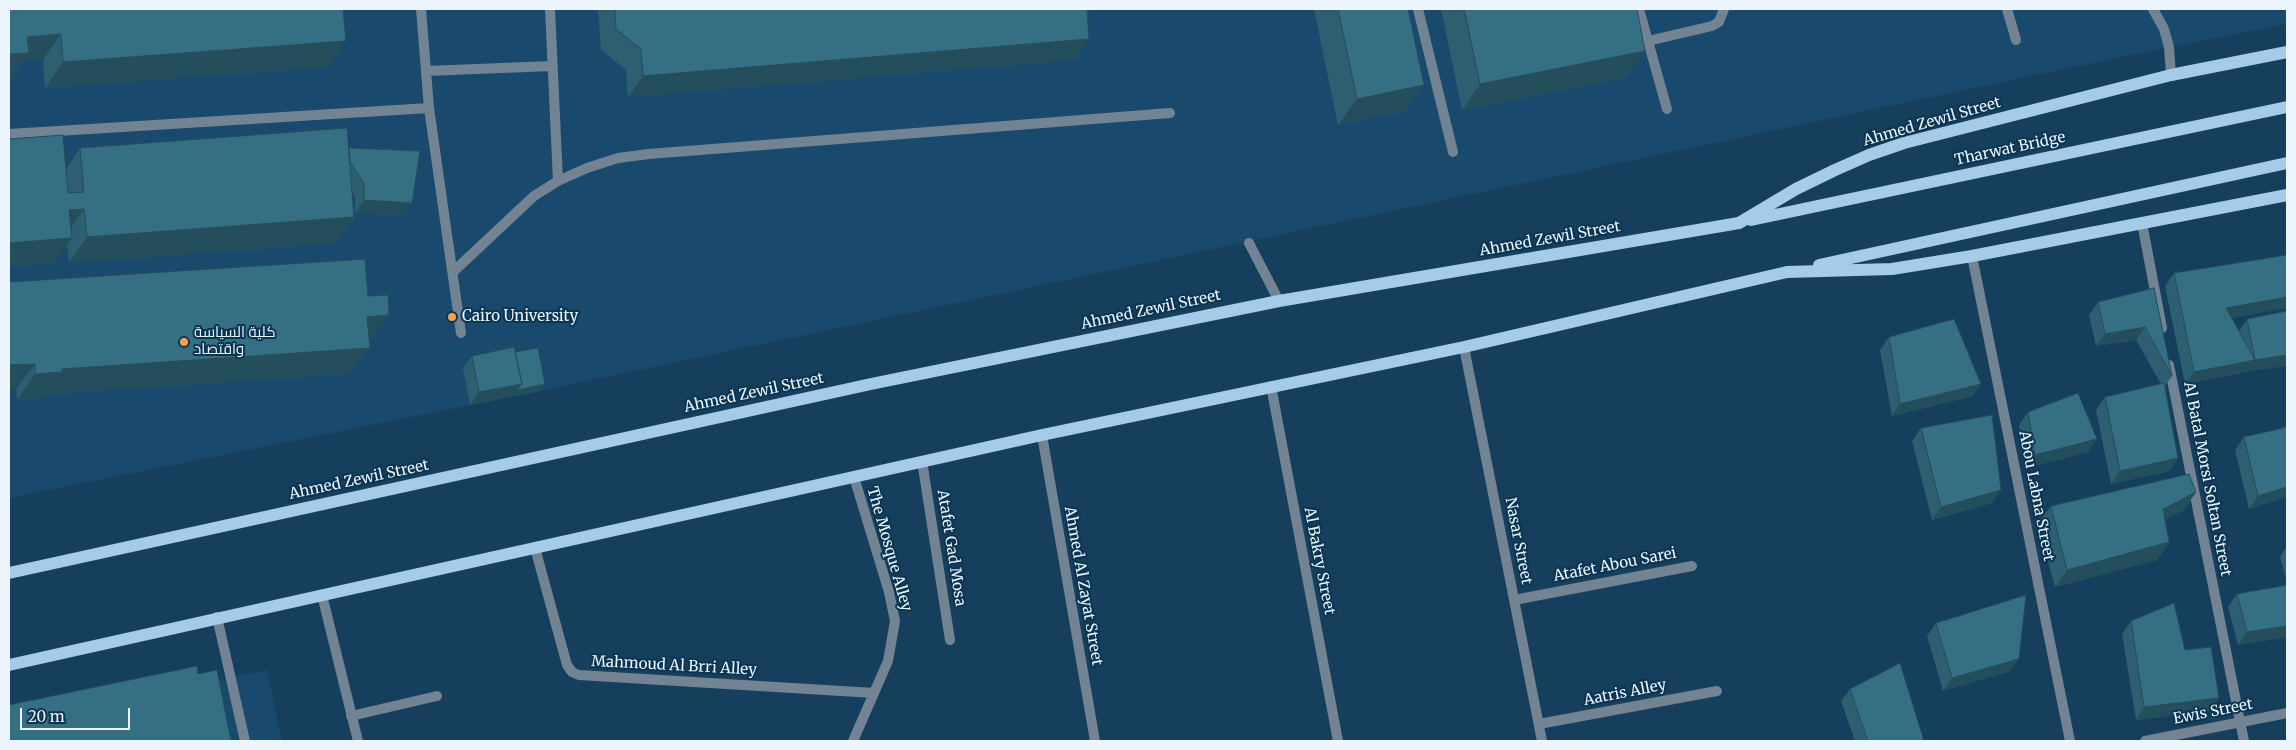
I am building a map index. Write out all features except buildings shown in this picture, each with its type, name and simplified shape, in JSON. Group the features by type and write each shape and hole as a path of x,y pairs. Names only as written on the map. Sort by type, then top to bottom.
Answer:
{"main road":[{"name":"Ahmed Zewil Street","path":"9,573 861,386 1279,301 1739,223 1796,189 1869,154 2171,75 2287,52"},
{"name":"Tharwat Bridge","path":"1739,223 2287,106"},
{"path":"9,665 922,461 1464,346 1787,272 2287,163"},
{"path":"1787,272 1892,269 1972,256 2287,195"}],"street":[{"path":"421,9 429,108 462,332"},
{"path":"550,9 558,181"},
{"path":"1418,9 1453,152"},
{"path":"1639,9 1667,109"},
{"path":"1648,41 1712,26 1719,22 1724,9"},
{"path":"2007,9 2016,40"},
{"path":"2153,9 2164,29 2169,48 2171,75"},
{"path":"426,71 552,66"},
{"path":"9,134 429,108"},
{"path":"454,271 534,196 558,181 587,168 618,158 1170,113"},
{"name":"Al Batal Morsi Soltan Street","path":"2142,223 2244,741"},
{"path":"1249,243 1279,301"},
{"name":"Abou Labna Street","path":"1972,256 2070,741"},
{"name":"Nasar Street","path":"1464,346 1542,741"},
{"name":"Al Bakry Street","path":"1271,386 1338,741"},
{"name":"Ahmed Al Zayat Street","path":"1042,435 1095,741"},
{"name":"Atafet Gad Mosa","path":"922,461 950,640"},
{"name":"The Mosque Alley","path":"853,741 888,661 894,621 889,592 854,477"},
{"name":"Mahmoud Al Brri Alley","path":"535,548 567,665 572,672 579,675 874,692"},
{"name":"Atafet Abou Sarei","path":"1514,600 1692,566"},
{"path":"322,595 358,741"},
{"path":"217,617 245,741"},
{"name":"Aatris Alley","path":"1539,724 1717,691"},
{"path":"352,716 437,696"},
{"name":"Ewis Street","path":"2144,741 2287,713"}],"shaded area":[{"name":"Cairo University","path":"9,9 2287,9 2287,24 2169,47 540,391 9,498"},
{"path":"267,670 282,741 9,741 9,724"}],"place":[{"name":"Cairo University","path":"452,317"},
{"name":"كلية السياسة واقتصاد","path":"184,342"}]}
